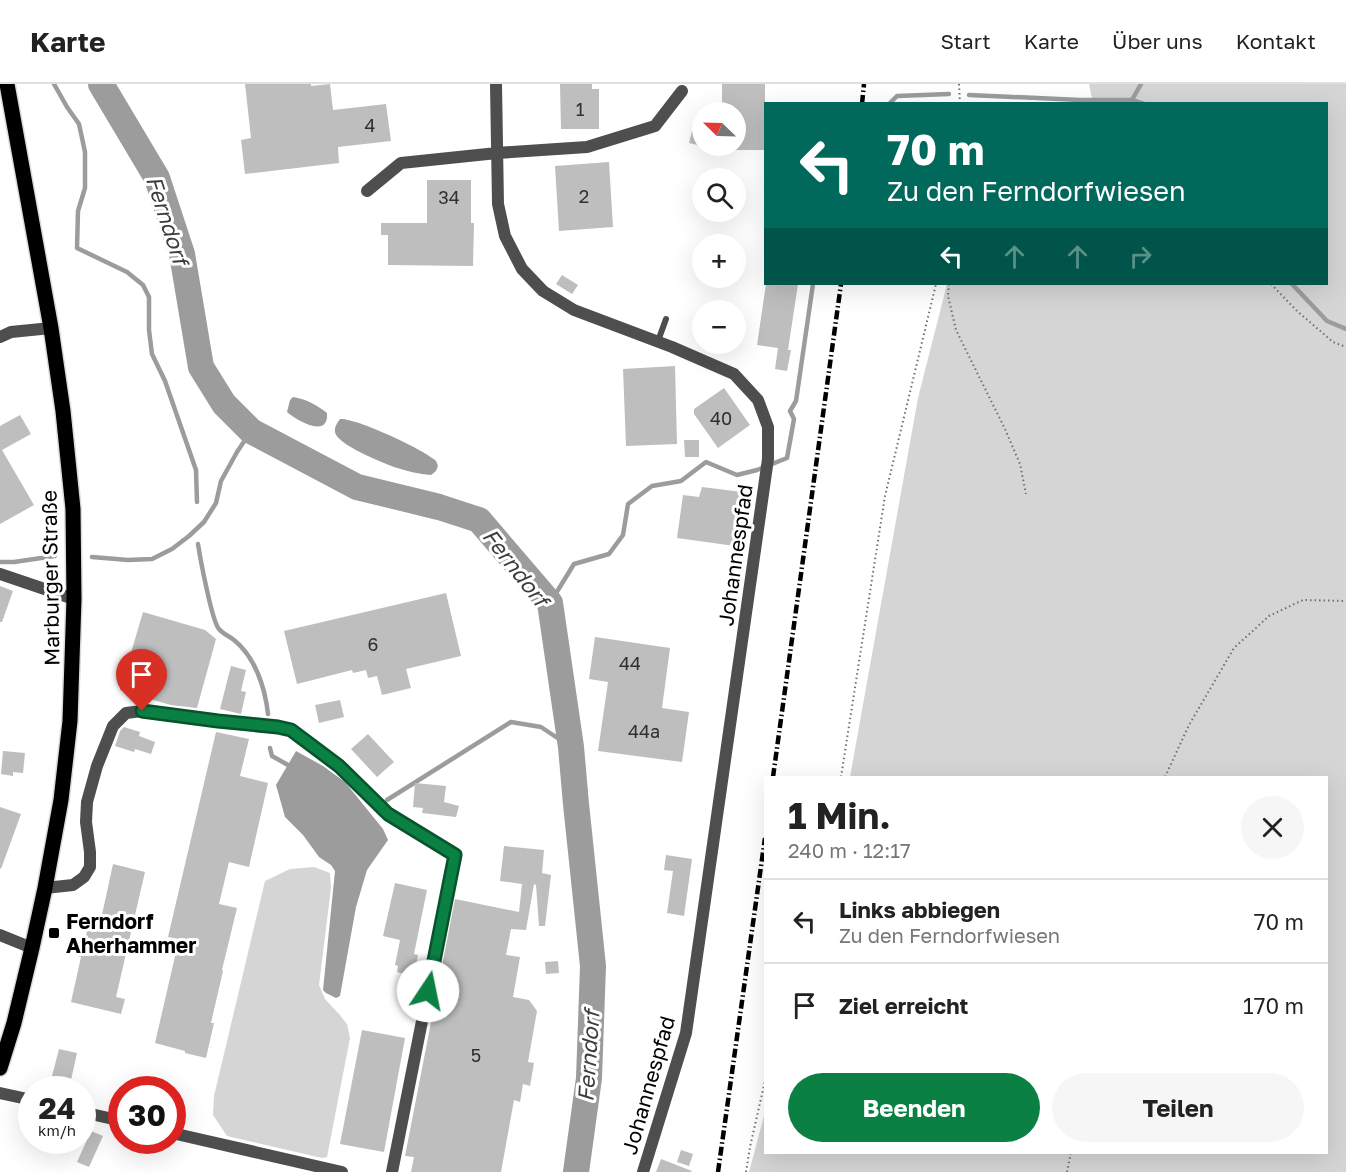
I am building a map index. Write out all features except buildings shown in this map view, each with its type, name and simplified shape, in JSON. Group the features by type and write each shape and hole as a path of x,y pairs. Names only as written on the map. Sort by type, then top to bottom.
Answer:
{"main road":[{"name":"Marburger Straße","path":"0,1068 14,1023 32,948 61,800 70,721 74,599 73,509 63,411 51,328 7,84"}],"street":[{"name":"Johannespfad","path":"496,84 498,204 504,236 522,268 543,291 574,310 734,374 758,400 768,427 766,476 686,1033 643,1172"},
{"path":"367,191 400,163 587,147 655,126 682,91"},
{"path":"0,337 11,332 51,328"},
{"path":"0,574 74,599"},
{"path":"45,888 73,885 84,877 90,867 86,822 87,802 97,766 113,726 126,713 142,711 291,730 339,766 388,814 455,855 392,1172"},
{"path":"0,935 32,948"},
{"path":"0,1093 18,1097"},
{"path":"186,1136 342,1172"}],"lane":[{"path":"658,342 666,319"}],"path":[{"path":"959,84 960,102"},
{"path":"841,776 885,496 936,285"},
{"path":"949,285 948,296 956,330 1020,464 1026,494"},
{"path":"1272,285 1297,311 1333,342 1346,347"},
{"path":"1165,776 1189,725 1234,648 1269,616 1303,600 1346,601"},
{"path":"746,1172 764,1085"},
{"path":"1067,1172 1071,1154"}],"shaded area":[{"path":"1089,84 1346,84 1346,1172 749,1172 764,1116 764,1154 1328,1154 1328,776 850,776 918,398 947,285 1328,285 1328,102 1093,102"},
{"path":"293,397 311,403 327,413 323,425 312,426 287,412"},
{"path":"340,419 359,423 414,447 436,461 438,466 436,471 431,475 408,471 388,465 361,452 337,437 335,428"},
{"path":"296,751 345,782 383,829 388,840 367,870 356,907 340,996 336,998 323,990 335,871 331,865 319,857 303,835 285,817 276,785"},
{"path":"314,867 330,873 331,888 319,985 325,999 347,1024 350,1038 327,1157 322,1158 227,1136 213,1115 214,1096 265,881 290,869"}],"waterway":[{"path":"54,84 79,124 85,152 85,188 78,211 77,248 127,272 143,285 149,297 152,354 165,381 196,470 197,502"},
{"name":"Ferndorf","path":"101,84 157,178 182,254 201,367 224,404 251,431 357,487 439,507 479,520 550,603 571,747 593,966 589,1078 576,1172"},
{"path":"969,95 1132,100 1141,84"},
{"path":"891,102 897,96 949,94"},
{"path":"1132,100 1138,102"},
{"path":"550,603 574,564 609,554 623,535 628,504 652,486 681,481 706,462 737,475 787,458 794,419 790,411 796,401 813,285"},
{"path":"1293,285 1327,321 1346,329"},
{"path":"92,557 152,559 172,549 189,536 204,522 216,503 221,481 251,431"},
{"path":"198,544 216,624 248,655 258,673 268,714"},
{"path":"0,562 55,556"},
{"path":"387,800 511,722 541,727 571,747"},
{"path":"270,748 272,756 288,765"}],"railway":[{"path":"862,102 864,84"},
{"path":"773,776 841,285"},
{"path":"718,1172 764,845"}],"place":[{"name":"Ferndorf Aherhammer","path":"54,933"}],"route":[{"path":"142,711 291,730 339,766 388,814 455,855 428,991"}]}
